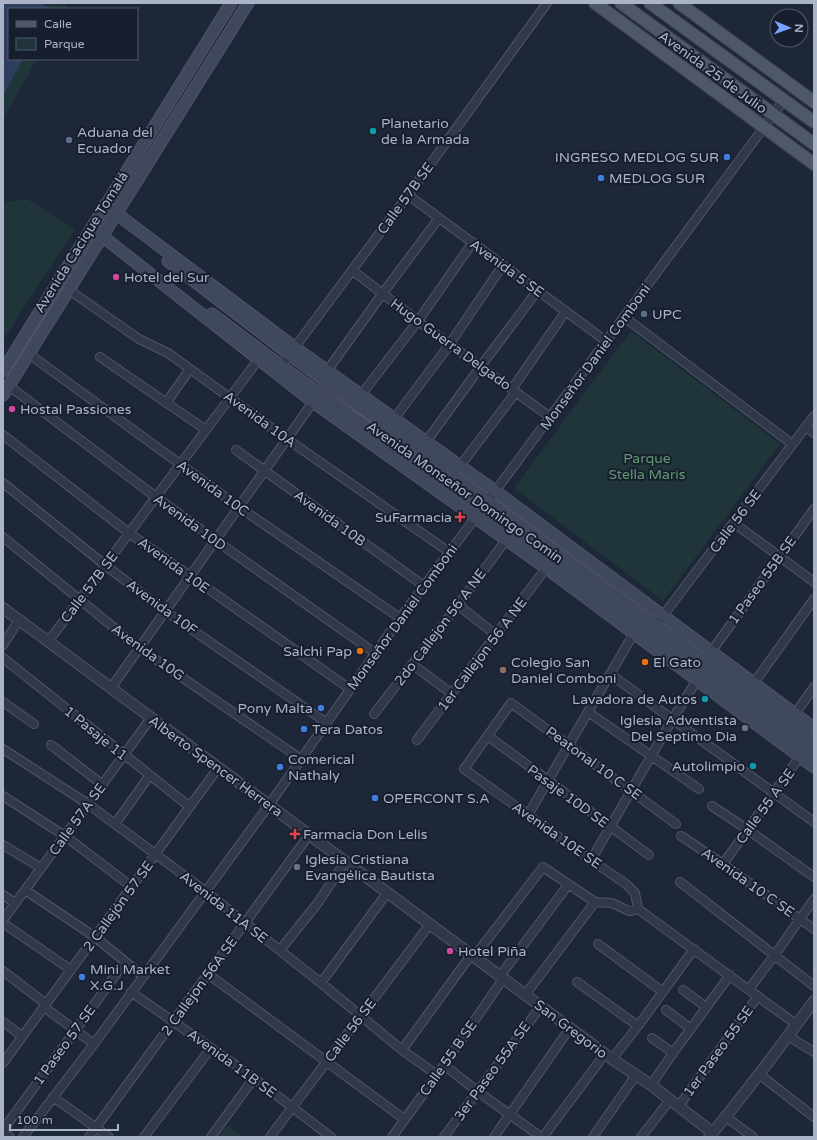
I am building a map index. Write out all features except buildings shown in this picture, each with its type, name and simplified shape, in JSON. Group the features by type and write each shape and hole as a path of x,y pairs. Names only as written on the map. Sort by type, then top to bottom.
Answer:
{"main road":[{"name":"Avenida Cacique Tomalá","path":"3,371 187,75 230,3"},
{"name":"Avenida Cacique Tomalá","path":"6,391 248,3"},
{"name":"Avenida 25 de Julio","path":"595,3 814,164"},
{"name":"Avenida 25 de Julio","path":"621,3 814,144"},
{"name":"Avenida 25 de Julio","path":"650,3 814,122"},
{"path":"679,3 814,102"},
{"path":"743,70 789,83"},
{"name":"Avenida Monseñor Domingo Comín","path":"105,205 116,213 132,234 292,351 482,510 506,540 697,680 808,750"},
{"name":"Avenida Monseñor Domingo Comín","path":"92,228 258,360 278,369 313,402 482,510 711,652 814,728"},
{"name":"Avenida Monseñor Domingo Comín","path":"102,236 125,248 278,369 482,510 808,750"},
{"name":"Avenida Monseñor Domingo Comín","path":"292,351 327,371 495,491 660,621 808,750 814,767"}],"street":[{"name":"Calle 57B SE","path":"278,369 408,195 547,3"},
{"name":"Monseñor Daniel Comboni","path":"23,1137 52,1097 94,1044 269,805 400,618 482,510 784,100"},
{"name":"Avenida 5 SE","path":"408,195 606,341"},
{"path":"327,371 382,293 439,218"},
{"path":"361,395 418,321 473,242"},
{"path":"394,419 450,344 503,265"},
{"name":"Hugo Guerra Delgado","path":"352,270 418,321 550,417"},
{"name":"Avenida 10A","path":"69,290 139,339 168,353 287,439 450,552"},
{"path":"426,442 538,290"},
{"path":"460,466 514,390 566,311"},
{"path":"624,317 792,444"},
{"name":"Avenida 10C","path":"29,354 239,507 400,618"},
{"path":"100,357 206,430"},
{"name":"Calle 57B SE","path":"48,642 258,360"},
{"path":"166,403 190,369"},
{"name":"Avenida 10D","path":"6,391 375,653"},
{"path":"110,688 313,402"},
{"name":"Calle 56 SE","path":"660,621 814,416"},
{"path":"806,427 814,433"},
{"name":"Avenida 10E","path":"3,435 129,533 350,690"},
{"name":"Avenida 10B","path":"236,450 424,586"},
{"name":"Avenida 10F","path":"3,483 165,611 327,723"},
{"name":"1 Paseo 55B SE","path":"711,652 814,509"},
{"path":"734,523 814,582"},
{"name":"Avenida 10G","path":"3,537 139,648 301,759"},
{"name":"2do Callejon 56 A NE","path":"374,714 506,540"},
{"name":"1er Callejon 56 A NE","path":"417,740 546,568"},
{"path":"754,683 814,599"},
{"path":"458,605 496,635"},
{"name":"Alberto Spencer Herrera","path":"3,608 430,924"},
{"path":"3,645 19,620"},
{"path":"528,815 634,633"},
{"name":"1 Pasaje 11","path":"3,658 190,807"},
{"path":"412,664 452,694"},
{"path":"610,674 814,822"},
{"path":"591,860 672,720 697,680"},
{"path":"795,714 814,687"},
{"path":"3,702 34,724"},
{"name":"Peatonal 10 C SE","path":"488,736 511,702 676,824"},
{"path":"588,712 699,789"},
{"name":"Calle 57A SE","path":"3,922 15,903 151,718"},
{"name":"Avenida 10E SE","path":"488,736 464,769 626,884 635,893 638,909"},
{"name":"Pasaje 10D SE","path":"488,736 649,855"},
{"path":"52,745 102,785"},
{"name":"Avenida 11A SE","path":"3,749 88,804 156,854 245,922 402,1050 437,1075"},
{"name":"Calle 55 A SE","path":"724,864 774,794 808,750"},
{"name":"2 Callejón 57 SE","path":"3,1063 218,768"},
{"path":"115,824 150,775"},
{"path":"3,796 65,836 132,887"},
{"path":"712,806 814,877"},
{"name":"2 Callejon 56A SE","path":"89,1137 309,835"},
{"name":"Avenida 10 C SE","path":"681,836 724,864 814,929"},
{"path":"3,845 41,868"},
{"path":"280,950 316,904 345,862"},
{"path":"402,1050 543,867 595,902 612,903 629,910 638,909 797,1025"},
{"path":"680,882 814,986"},
{"name":"Calle 55 B SE","path":"392,1137 444,1065 501,977 568,885"},
{"path":"25,890 95,937 143,976"},
{"path":"321,983 387,892"},
{"path":"3,895 15,903"},
{"name":"1er Paseo 55 SE","path":"749,989 814,899"},
{"path":"525,995 595,902"},
{"path":"3,922 71,970"},
{"name":"Calle 56 SE","path":"270,1137 430,924"},
{"name":"San Gregorio","path":"430,924 570,1028 679,1106 711,1135"},
{"path":"598,944 663,992"},
{"path":"444,1065 477,1091 542,1137 609,1056 638,1026 694,949"},
{"name":"1 Paseo 57 SE","path":"3,1131 125,962"},
{"path":"3,971 94,1044"},
{"path":"208,974 404,1119"},
{"path":"651,1086 673,1053 730,975"},
{"path":"577,982 638,1026"},
{"path":"682,990 706,1007"},
{"name":"Avenida 11B SE","path":"131,992 254,1078 331,1137"},
{"name":"1er Paseo 55 SE","path":"679,1106 758,996"},
{"path":"711,1135 814,1001"},
{"name":"3er Paseo 55A SE","path":"444,1137 540,1006"},
{"path":"666,1010 691,1029"},
{"path":"3,1022 22,1036"},
{"path":"494,1137 570,1028"},
{"path":"788,1036 814,1052"},
{"path":"652,1038 673,1053"},
{"path":"144,1137 211,1048"},
{"path":"759,1074 814,1117"},
{"path":"592,1137 636,1075"},
{"path":"210,1137 254,1078"},
{"path":"52,1097 109,1137"},
{"path":"641,1137 670,1100"},
{"path":"726,1117 752,1137"},
{"path":"3,1131 10,1137"}],"green space":[{"path":"3,3 68,3 66,8 8,8 8,60 36,60 3,119"},
{"path":"27,199 75,229 3,340 3,203"},
{"name":"Parque Stella Maris","path":"631,331 780,444 663,601 514,488"},
{"path":"228,1125 242,1137 219,1137"}],"water":[{"path":"3,3 40,3 49,8 8,8 8,60 22,60 3,96"}],"place":[{"name":"Planetario de la Armada","path":"373,131"},
{"name":"Aduana del Ecuador","path":"69,140"},
{"name":"INGRESO MEDLOG SUR","path":"727,157"},
{"name":"MEDLOG SUR","path":"601,178"},
{"name":"Hotel del Sur","path":"116,277"},
{"name":"UPC","path":"644,314"},
{"name":"Hostal Passiones","path":"12,409"},
{"name":"SuFarmacia","path":"460,517"},
{"name":"Salchi Pap","path":"360,651"},
{"name":"El Gato","path":"645,662"},
{"name":"Colegio San Daniel Comboni","path":"503,670"},
{"name":"Lavadora de Autos","path":"705,699"},
{"name":"Pony Malta","path":"321,708"},
{"name":"Iglesia Adventista Del Septimo Dia","path":"745,728"},
{"name":"Tera Datos","path":"304,729"},
{"name":"Autolimpio","path":"753,766"},
{"name":"Comerical Nathaly","path":"280,767"},
{"name":"OPERCONT S.A","path":"375,798"},
{"name":"Farmacia Don Lelis","path":"295,834"},
{"name":"Iglesia Cristiana Evangélica Bautista","path":"297,867"},
{"name":"Hotel Piña","path":"450,951"},
{"name":"Mini Market X.G.J","path":"82,977"}]}
